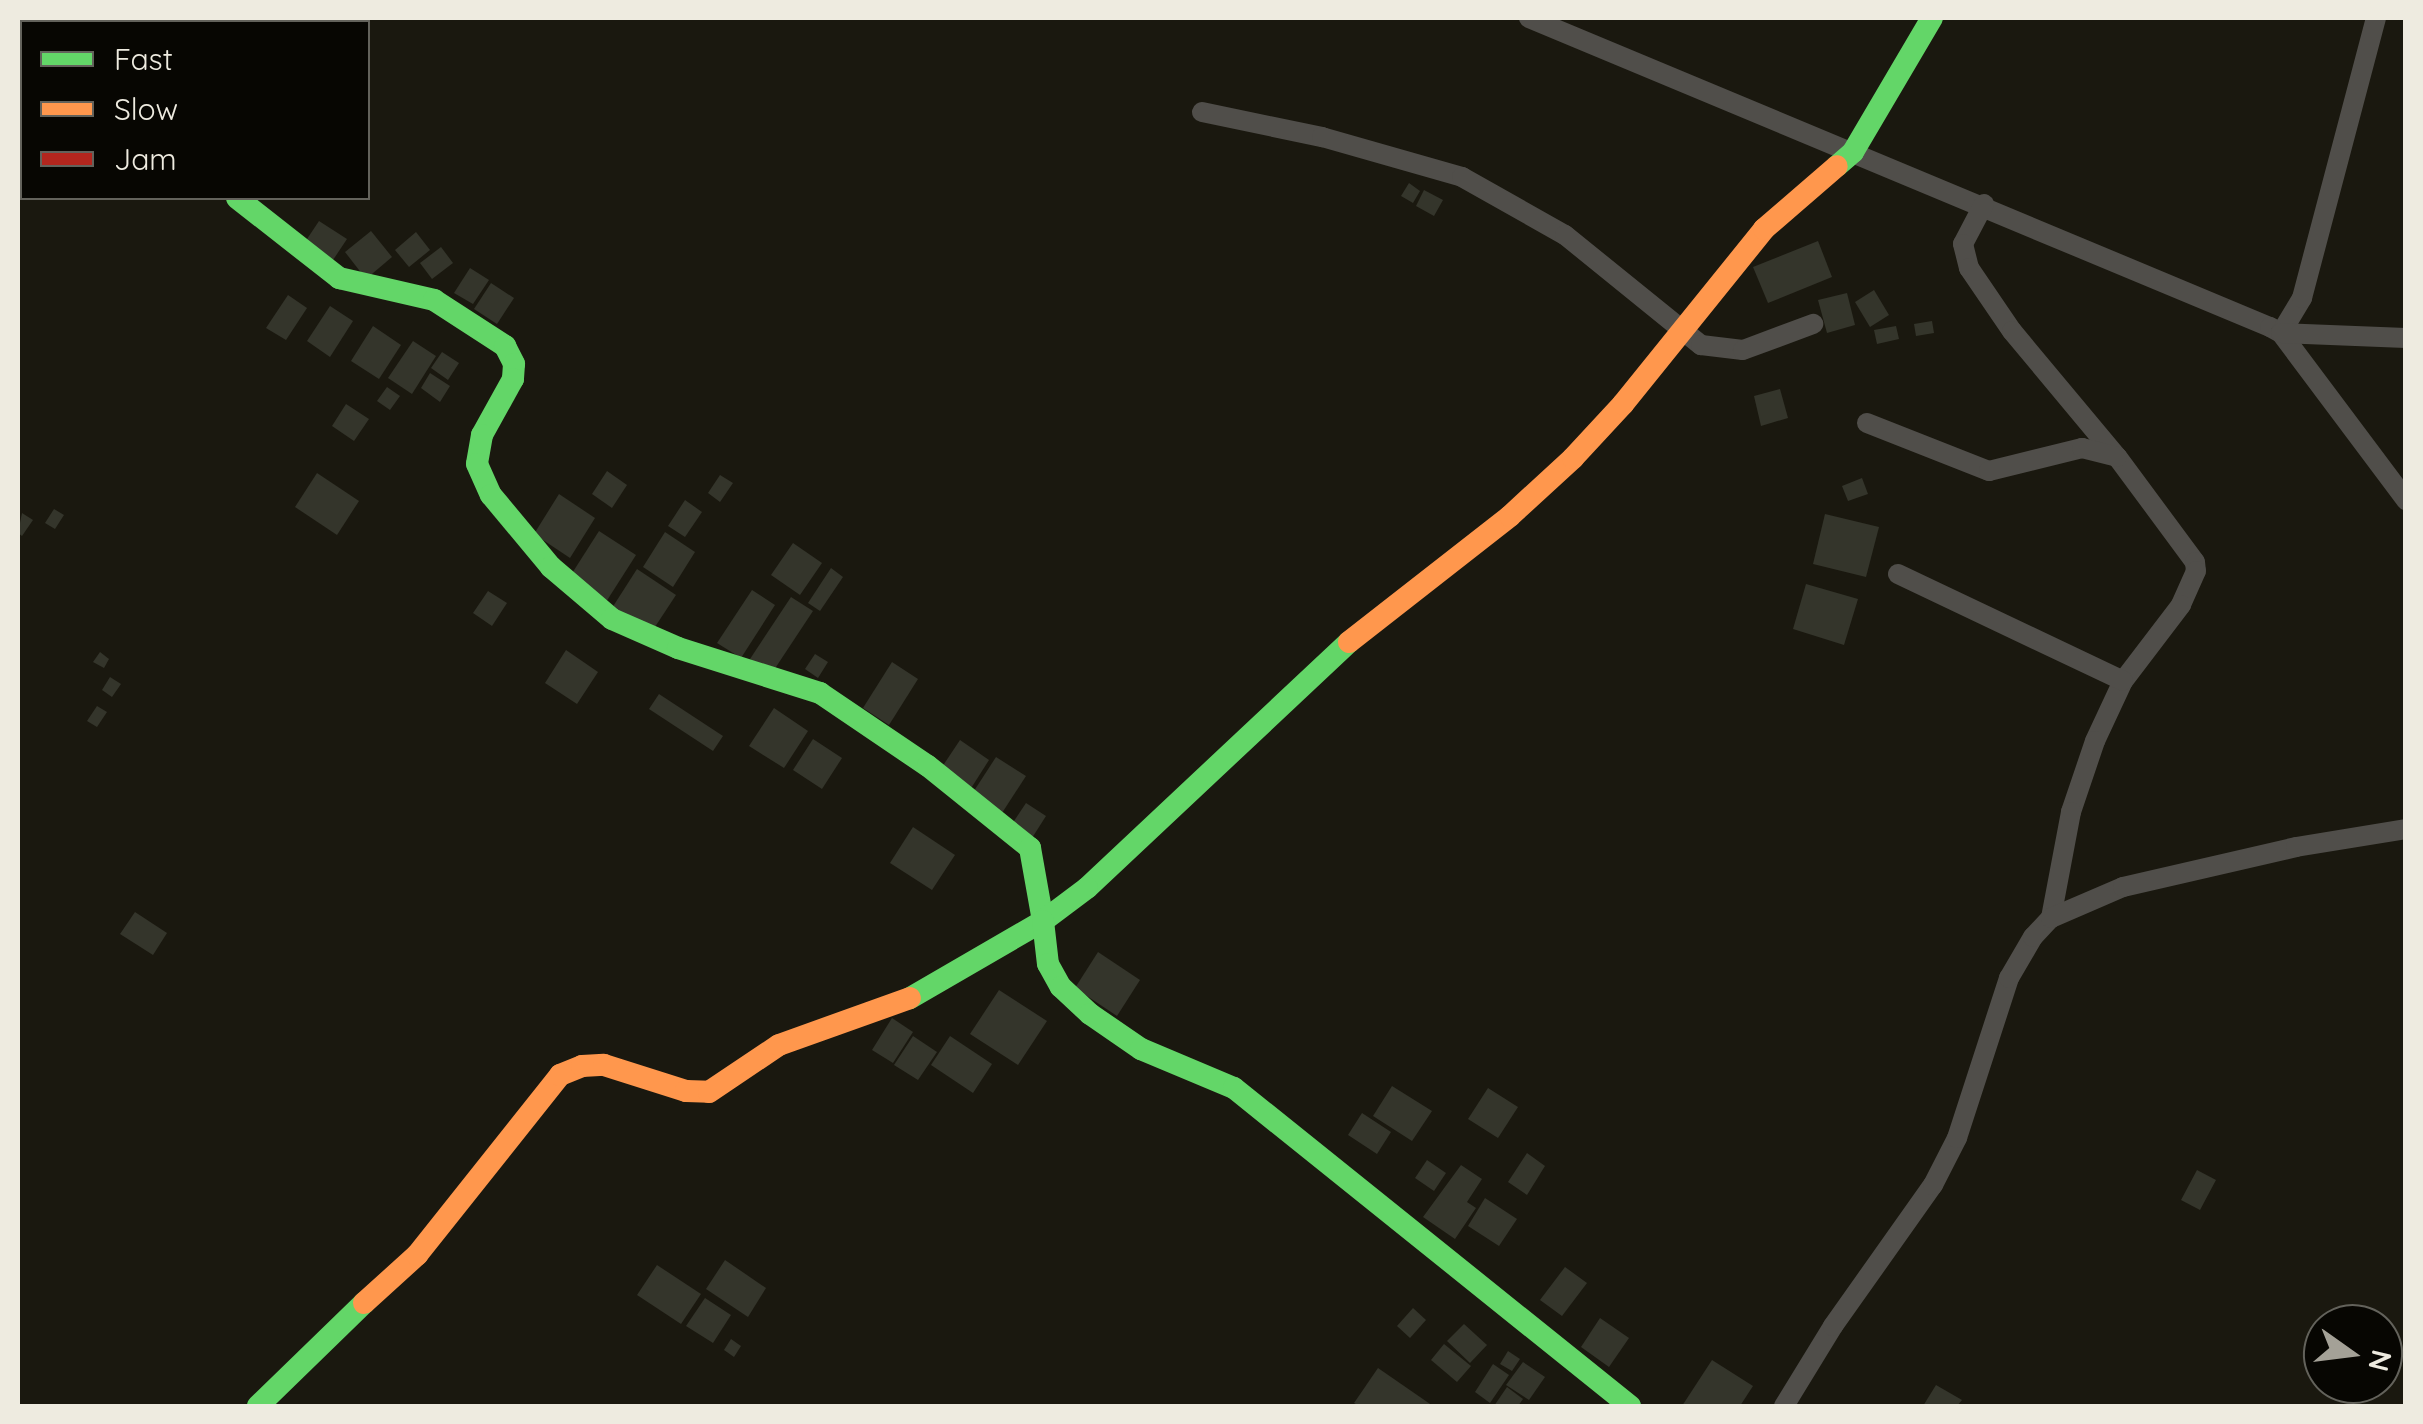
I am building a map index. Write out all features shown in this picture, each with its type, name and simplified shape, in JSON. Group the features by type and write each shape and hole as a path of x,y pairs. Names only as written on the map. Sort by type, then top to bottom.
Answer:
{"street":[{"path":"1529,18 1984,204 2281,333 2406,338"},
{"path":"258,1406 309,1352 417,1255 560,1076 582,1066 604,1065 686,1092 710,1092 780,1046 920,995 1043,921 1088,888 1398,598 1523,504 1623,404 1764,229 1853,152 1932,18"},
{"path":"2281,333 2302,298 2376,18"},
{"path":"1202,112 1322,137 1462,177 1565,234 1682,332 1709,348 1743,350 1814,324"},
{"path":"240,200 339,278 434,300 491,333 505,346 514,364 512,378 482,435 477,464 491,495 552,567 612,620 678,648 820,693 928,766 1030,848 1048,964 1061,987 1090,1014 1141,1050 1234,1088 1630,1406"},
{"path":"1984,204 1963,244 1969,268 2012,331 2118,458 2194,562 2196,571 2181,606 2123,681 2081,776 2056,876 2051,918"},
{"path":"2281,333 2406,500"},
{"path":"1867,423 1927,450 1990,471 2082,448 2118,458"},
{"path":"1898,574 2123,681"},
{"path":"1784,1406 1832,1326 1933,1185 1957,1138 2009,978 2032,937 2051,918 2123,887 2296,847 2406,830"}],"building":[{"path":"1409,183 1420,191 1413,203 1401,196"},
{"path":"1424,190 1443,200 1434,216 1416,206"},
{"path":"319,221 347,239 331,263 303,245"},
{"path":"371,231 392,257 366,279 345,252"},
{"path":"416,232 430,250 409,267 395,250"},
{"path":"1818,241 1832,277 1768,303 1753,267"},
{"path":"441,247 453,263 432,279 420,263"},
{"path":"470,268 489,280 473,304 454,293"},
{"path":"491,283 514,298 497,324 474,309"},
{"path":"1874,290 1889,315 1870,327 1855,302"},
{"path":"1847,293 1855,325 1827,333 1818,300"},
{"path":"288,295 307,308 286,340 266,328"},
{"path":"330,306 353,321 330,357 307,341"},
{"path":"1932,321 1934,333 1916,336 1914,324"},
{"path":"373,326 401,345 379,379 351,361"},
{"path":"1896,326 1899,339 1877,344 1874,330"},
{"path":"413,341 436,356 412,394 388,378"},
{"path":"442,352 459,363 448,380 431,368"},
{"path":"430,373 450,386 440,402 421,388"},
{"path":"387,387 400,396 390,410 377,401"},
{"path":"1780,389 1788,418 1761,426 1754,396"},
{"path":"346,404 369,419 354,441 332,426"},
{"path":"607,471 627,485 612,508 592,494"},
{"path":"317,473 359,501 337,535 295,507"},
{"path":"720,475 733,483 720,502 708,493"},
{"path":"1862,478 1868,494 1848,501 1842,486"},
{"path":"559,494 595,518 570,558 534,534"},
{"path":"685,500 702,512 685,537 668,526"},
{"path":"54,509 64,515 55,529 45,523"},
{"path":"22,513 33,520 22,536 18,533"},
{"path":"1825,514 1879,527 1866,577 1813,564"},
{"path":"599,531 636,555 606,602 569,578"},
{"path":"665,532 695,552 673,587 643,567"},
{"path":"793,543 822,563 800,595 771,575"},
{"path":"831,568 843,577 820,611 808,603"},
{"path":"637,569 676,595 651,633 612,608"},
{"path":"1806,584 1858,599 1844,645 1793,629"},
{"path":"752,590 775,605 741,658 717,643"},
{"path":"488,591 507,603 492,626 473,613"},
{"path":"791,597 813,611 772,673 750,659"},
{"path":"566,650 598,672 577,704 545,683"},
{"path":"100,652 109,659 104,668 93,662"},
{"path":"815,654 828,662 818,678 805,669"},
{"path":"892,662 918,679 889,725 863,708"},
{"path":"110,677 121,684 112,697 102,690"},
{"path":"659,694 723,736 713,751 649,709"},
{"path":"97,706 107,712 97,727 87,721"},
{"path":"774,708 808,731 784,768 749,746"},
{"path":"813,739 842,758 822,789 793,770"},
{"path":"960,740 989,760 968,793 938,773"},
{"path":"996,757 1026,776 1002,813 972,794"},
{"path":"1026,803 1046,816 1032,838 1012,824"},
{"path":"913,827 955,855 932,890 890,863"},
{"path":"135,912 167,933 153,955 120,934"},
{"path":"1098,952 1140,980 1117,1016 1075,988"},
{"path":"999,990 1047,1021 1018,1065 970,1034"},
{"path":"892,1018 913,1032 893,1063 872,1050"},
{"path":"913,1036 937,1052 918,1080 894,1065"},
{"path":"950,1036 992,1064 973,1093 931,1065"},
{"path":"1392,1086 1432,1111 1412,1141 1373,1116"},
{"path":"1488,1088 1518,1107 1498,1138 1468,1119"},
{"path":"1362,1113 1391,1132 1377,1154 1348,1135"},
{"path":"1527,1153 1545,1166 1527,1195 1508,1182"},
{"path":"1427,1160 1446,1173 1434,1191 1415,1178"},
{"path":"1461,1165 1482,1179 1467,1202 1476,1208 1455,1239 1423,1217"},
{"path":"2197,1170 2216,1180 2200,1210 2181,1200"},
{"path":"1485,1198 1517,1219 1499,1246 1468,1226"},
{"path":"725,1260 766,1288 748,1317 706,1289"},
{"path":"657,1265 701,1294 681,1324 637,1295"},
{"path":"1565,1267 1587,1283 1562,1316 1540,1300"},
{"path":"705,1298 731,1315 713,1343 686,1326"},
{"path":"1413,1308 1426,1320 1410,1338 1397,1326"},
{"path":"1600,1318 1629,1338 1609,1367 1581,1347"},
{"path":"1464,1324 1487,1345 1470,1363 1447,1341"},
{"path":"731,1339 741,1346 734,1357 724,1350"},
{"path":"1444,1344 1471,1366 1457,1382 1431,1360"},
{"path":"1508,1351 1520,1359 1512,1371 1500,1364"},
{"path":"1712,1360 1753,1386 1740,1406 1682,1406"},
{"path":"1523,1362 1545,1377 1529,1400 1506,1385"},
{"path":"1493,1364 1509,1375 1490,1403 1475,1392"},
{"path":"1378,1368 1433,1406 1354,1403"},
{"path":"1936,1385 1962,1400 1957,1406 1923,1406"},
{"path":"1507,1387 1523,1399 1518,1406 1494,1406"}],"traffic: fast":[{"path":"1837,166 1853,152 1932,18"},
{"path":"240,200 339,278 434,300 505,346 514,364 513,379 482,435 477,464 491,495 551,567 612,619 678,648 820,693 928,766 1030,848 1043,921 910,998"},
{"path":"1349,642 1087,888 1043,921 1048,964 1061,987 1090,1014 1141,1049 1234,1088 1630,1406"},
{"path":"258,1406 364,1303"}],"traffic: slow":[{"path":"1349,642 1510,516 1573,458 1623,404 1764,229 1837,166"},
{"path":"364,1303 417,1255 560,1075 582,1066 604,1065 686,1091 709,1092 779,1045 910,998"}]}
